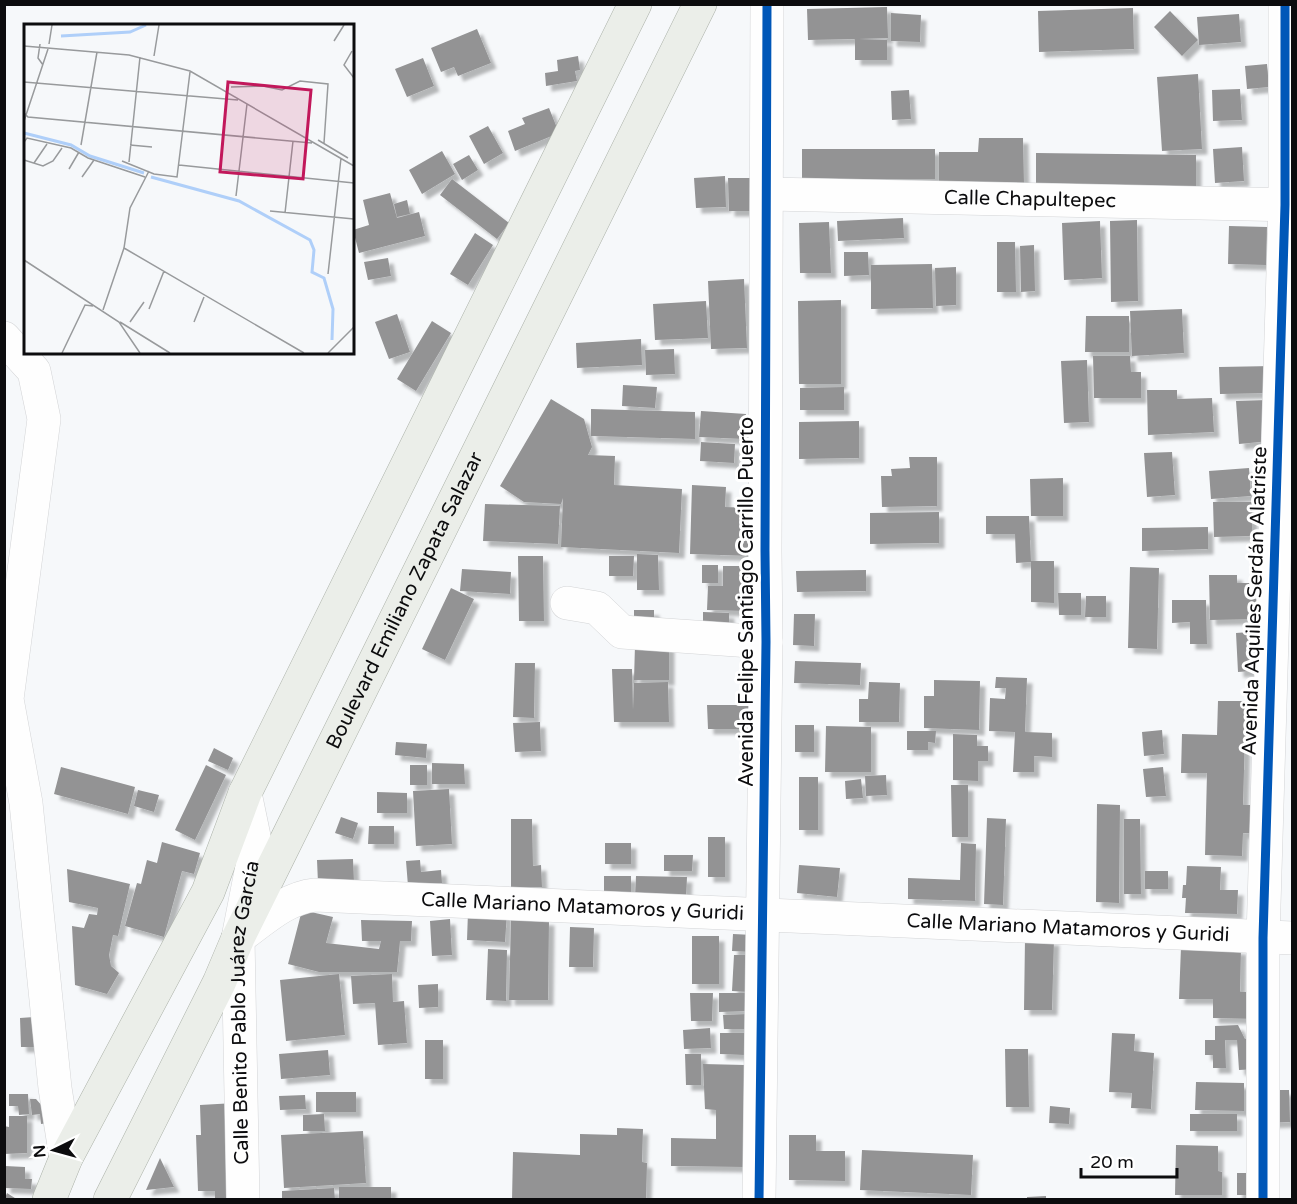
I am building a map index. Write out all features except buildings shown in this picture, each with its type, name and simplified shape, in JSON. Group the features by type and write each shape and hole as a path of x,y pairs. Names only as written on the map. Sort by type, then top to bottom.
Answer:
{"main road":[{"path":"49,1200 66,1158 208,892 244,793 635,4"},
{"name":"Boulevard Emiliano Zapata Salazar","path":"110,1200 700,4"},
{"path":"177,949 219,982"}],"street":[{"name":"Avenida Felipe Santiago Carrillo Puerto","path":"759,1200 766,642 767,4"},
{"name":"Avenida Aquiles Serdán Alatriste","path":"1263,1200 1278,938 1289,205 1285,4"},
{"name":"Calle Chapultepec","path":"768,194 1289,205"},
{"path":"4,338 34,371 44,419 7,699 26,803 55,1088 66,1158"},
{"path":"567,603 597,608 622,632 766,642"},
{"name":"Calle Benito Pablo Juárez García","path":"243,1200 238,938 256,846 244,793"},
{"name":"Calle Mariano Matamoros y Guridi","path":"238,938 287,903 304,896 315,895 1278,938"}],"cycle path":[{"path":"759,1200 766,642 767,4"},
{"path":"1263,1200 1263,938 1285,205 1285,4"}]}
